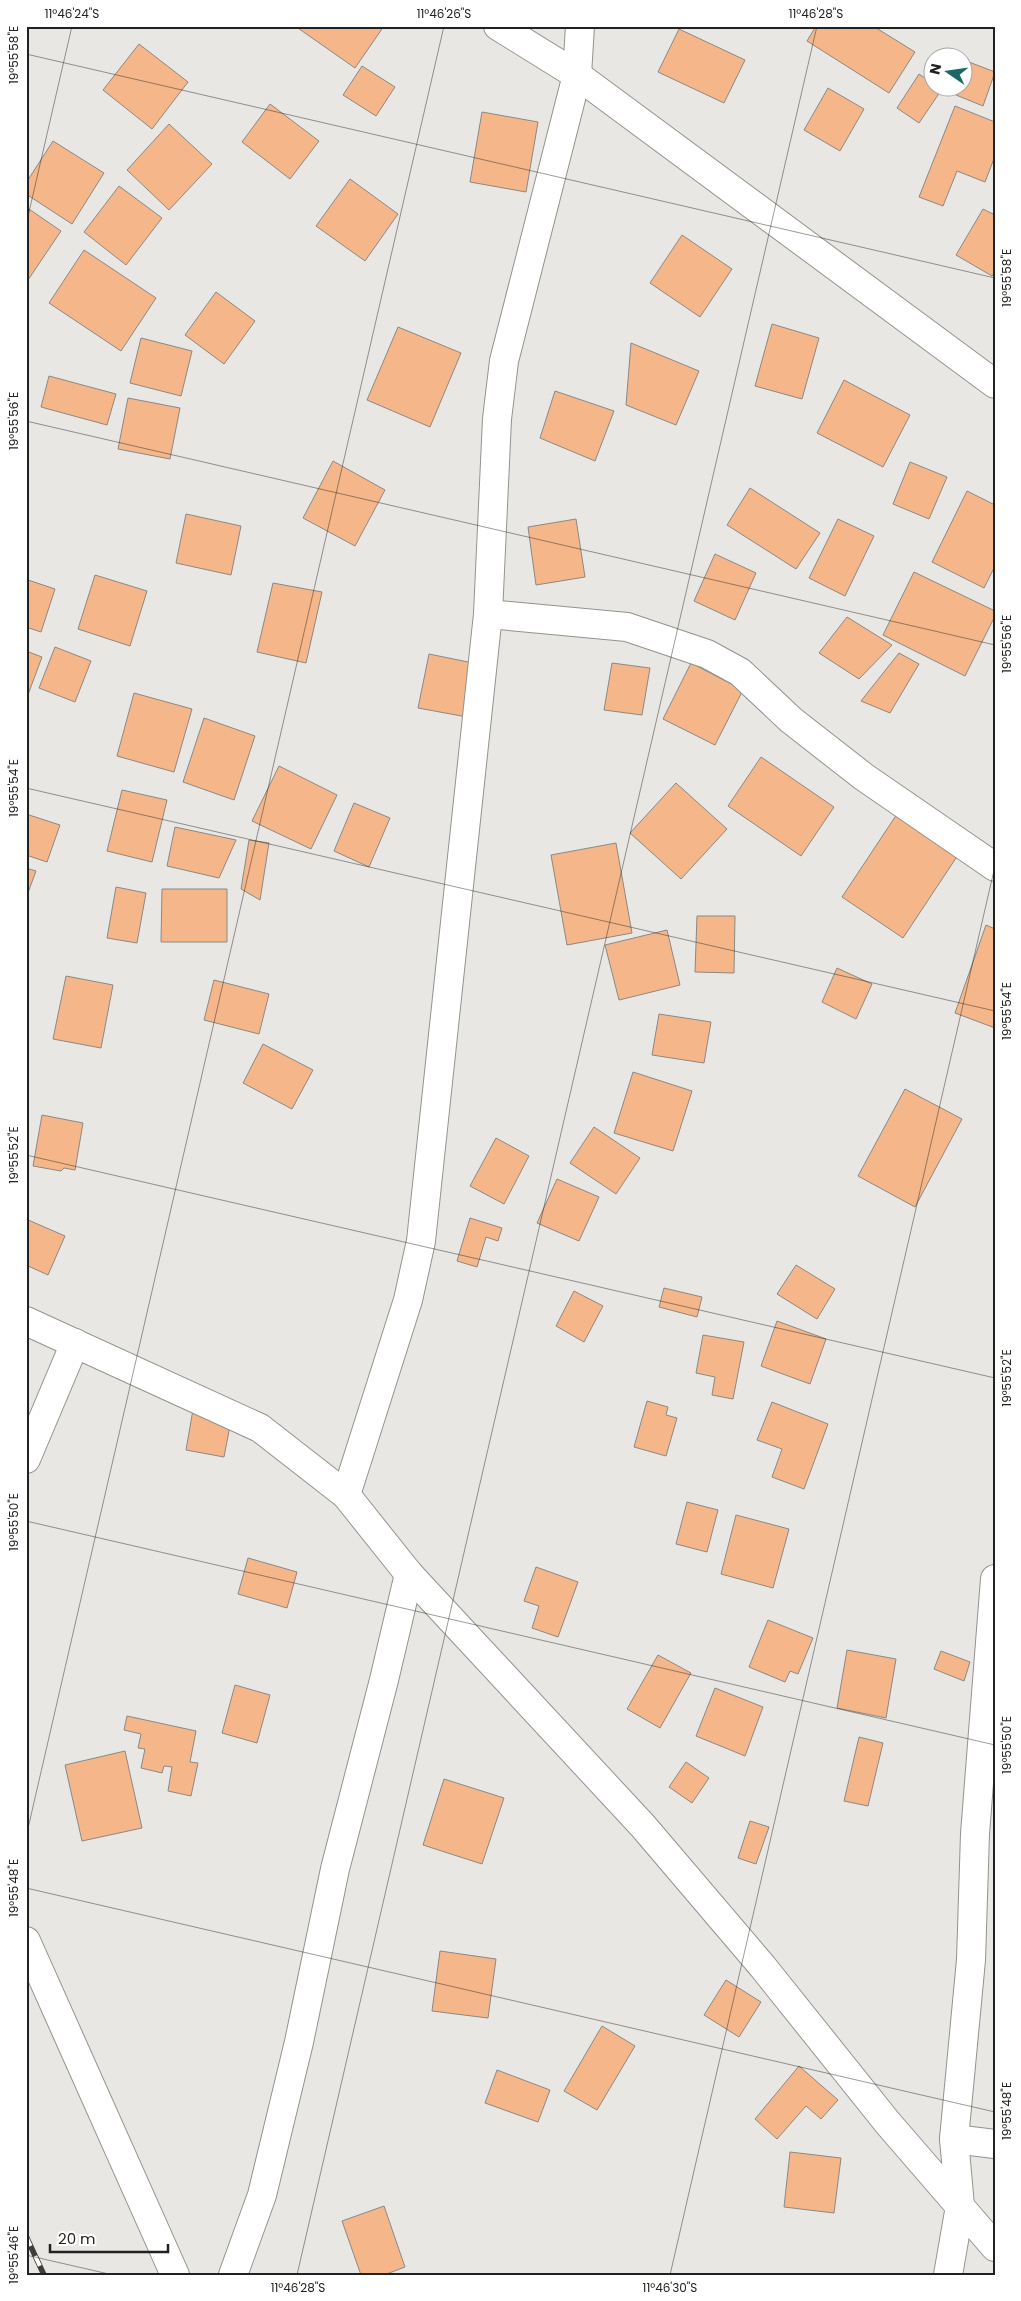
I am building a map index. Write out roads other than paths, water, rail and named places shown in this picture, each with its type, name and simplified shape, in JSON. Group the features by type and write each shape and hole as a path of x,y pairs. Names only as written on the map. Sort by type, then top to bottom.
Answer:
{"street":[{"path":"498,26 577,75 995,384"},
{"path":"346,1495 408,1300 421,1241 488,614 497,419 504,361 577,75 580,26"},
{"path":"488,614 627,627 707,654 740,672 791,720 864,777 995,867"},
{"path":"26,1321 260,1428 346,1495 409,1574 643,1826 763,1967 887,2122 995,2247"},
{"path":"26,1459 75,1343"},
{"path":"233,2275 262,2195 299,2042 335,1869 384,1680 409,1574"},
{"path":"948,2275 960,2206 954,2139 971,1960 975,1834 995,1579"},
{"path":"26,1941 174,2275"},
{"path":"954,2139 995,2144"}],"railway":[{"path":"26,2236 44,2275"}]}
